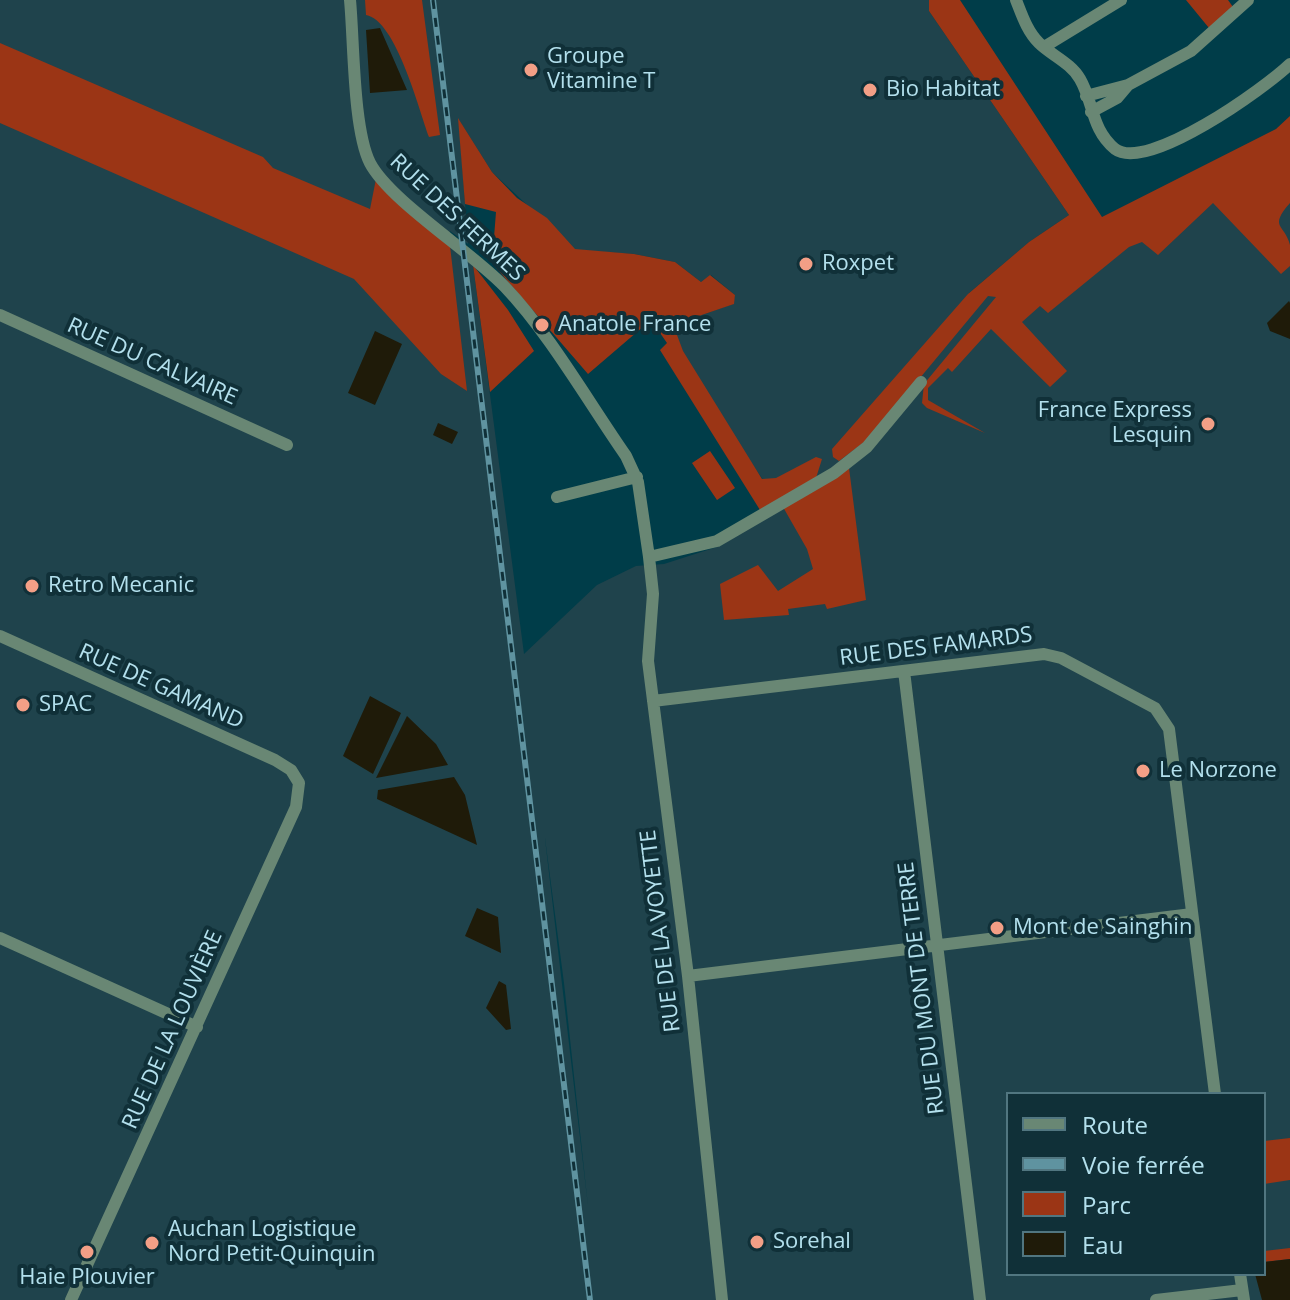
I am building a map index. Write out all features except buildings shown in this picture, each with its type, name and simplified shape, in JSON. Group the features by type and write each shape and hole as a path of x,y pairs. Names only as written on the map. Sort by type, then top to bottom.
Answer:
{"street":[{"name":"RUE DES FERMES","path":"350,0 363,139 374,169 392,189 510,292 637,477 649,557"},
{"path":"1016,0 1030,31 1078,75 1099,131 1118,151 1133,155 1151,152 1224,114 1290,64"},
{"path":"1044,47 1121,0"},
{"path":"1086,96 1105,88 1128,85 1191,51 1229,21 1248,0"},
{"path":"1091,112 1117,98 1128,85"},
{"name":"RUE DU CALVAIRE","path":"0,315 287,445"},
{"path":"649,557 717,541 834,473 867,447 921,382"},
{"path":"557,497 637,477"},
{"name":"RUE DE LA VOYETTE","path":"649,557 653,594 647,653 688,976 722,1300"},
{"name":"RUE DE GAMAND","path":"0,636 275,760 291,770 299,783"},
{"name":"RUE DES FAMARDS","path":"653,701 1054,655 1161,713 1169,729 1215,1092"},
{"name":"RUE DU MONT DE TERRE","path":"904,671 980,1300"},
{"name":"RUE DE LA LOUVIÈRE","path":"74,1297 296,807 299,783"},
{"path":"688,976 1192,914"},
{"path":"0,938 197,1027"},
{"path":"1156,1300 1243,1295"}],"shaded area":[{"path":"0,0 929,0 929,11 1069,215 1029,242 969,293 997,296 1218,188 1290,119 1290,1300 0,1300","holes":["459,120 492,172 575,250 634,254 675,262 701,282 711,275 735,295 733,304 696,317 668,343 782,507 720,546 664,564 636,566 597,585 524,654 473,265 450,246 450,231 468,244","545,838 564,983 588,1206"]}],"green space":[{"path":"365,0 422,0 440,135 429,137 405,68 387,32 366,15"},
{"path":"929,0 960,0 1102,217 1276,129 1290,116 1290,203 1279,222 1290,245 1290,266 1281,274 1213,203 1158,255 1142,242 1129,247 1048,313 1040,306 1022,322 1067,371 1050,387 991,329 952,372 948,368 928,388 928,400 985,433 922,403 924,384 996,297 988,296 871,437 839,461 833,457 832,449 968,294 1029,242 1069,215 929,11"},
{"path":"1186,0 1228,0 1233,7 1209,28"},
{"path":"0,43 263,157 273,168 370,209 376,179 450,246 467,391 441,374 354,279 0,123"},
{"path":"458,118 492,172 517,198 547,218 575,249 634,254 675,262 701,282 710,275 735,295 734,304 696,317 677,335 683,351 762,479 776,478 816,457 822,459 816,478 760,510 660,350 667,343 651,320 588,374 492,263 496,212 465,204"},
{"path":"473,265 508,310 534,351 490,392"},
{"path":"710,451 735,488 717,500 692,463"},
{"path":"849,468 866,600 827,609 825,604 788,609 789,615 724,620 720,584 758,565 778,591 813,569 807,549 783,507"},
{"path":"1290,1138 1290,1180 1266,1184 1266,1141"},
{"path":"1290,1248 1290,1259 1266,1262 1266,1251"}],"water":[{"path":"380,28 407,90 370,93 366,30"},
{"path":"1289,301 1290,339 1270,331 1267,323"},
{"path":"375,331 402,344 375,405 348,393"},
{"path":"438,423 458,432 452,444 433,435"},
{"path":"370,696 401,713 373,774 343,756"},
{"path":"407,716 436,744 448,765 376,778"},
{"path":"454,777 465,795 477,845 377,799 378,790"},
{"path":"477,908 498,917 501,953 465,936"},
{"path":"499,981 506,985 511,1029 506,1030 486,1008"},
{"path":"1290,1259 1290,1300 1262,1300 1256,1276 1266,1276 1266,1262"}],"railway":[{"path":"433,0 590,1300"}],"place":[{"name":"Groupe Vitamine T","path":"531,70"},
{"name":"Bio Habitat","path":"870,90"},
{"name":"Roxpet","path":"806,264"},
{"name":"Anatole France","path":"542,325"},
{"name":"France Express Lesquin","path":"1208,424"},
{"name":"Retro Mecanic","path":"32,586"},
{"name":"SPAC","path":"23,705"},
{"name":"Le Norzone","path":"1143,771"},
{"name":"Mont de Sainghin","path":"997,928"},
{"name":"Sorehal","path":"757,1242"},
{"name":"Auchan Logistique Nord Petit-Quinquin","path":"152,1243"},
{"name":"Haie Plouvier","path":"87,1252"}]}
